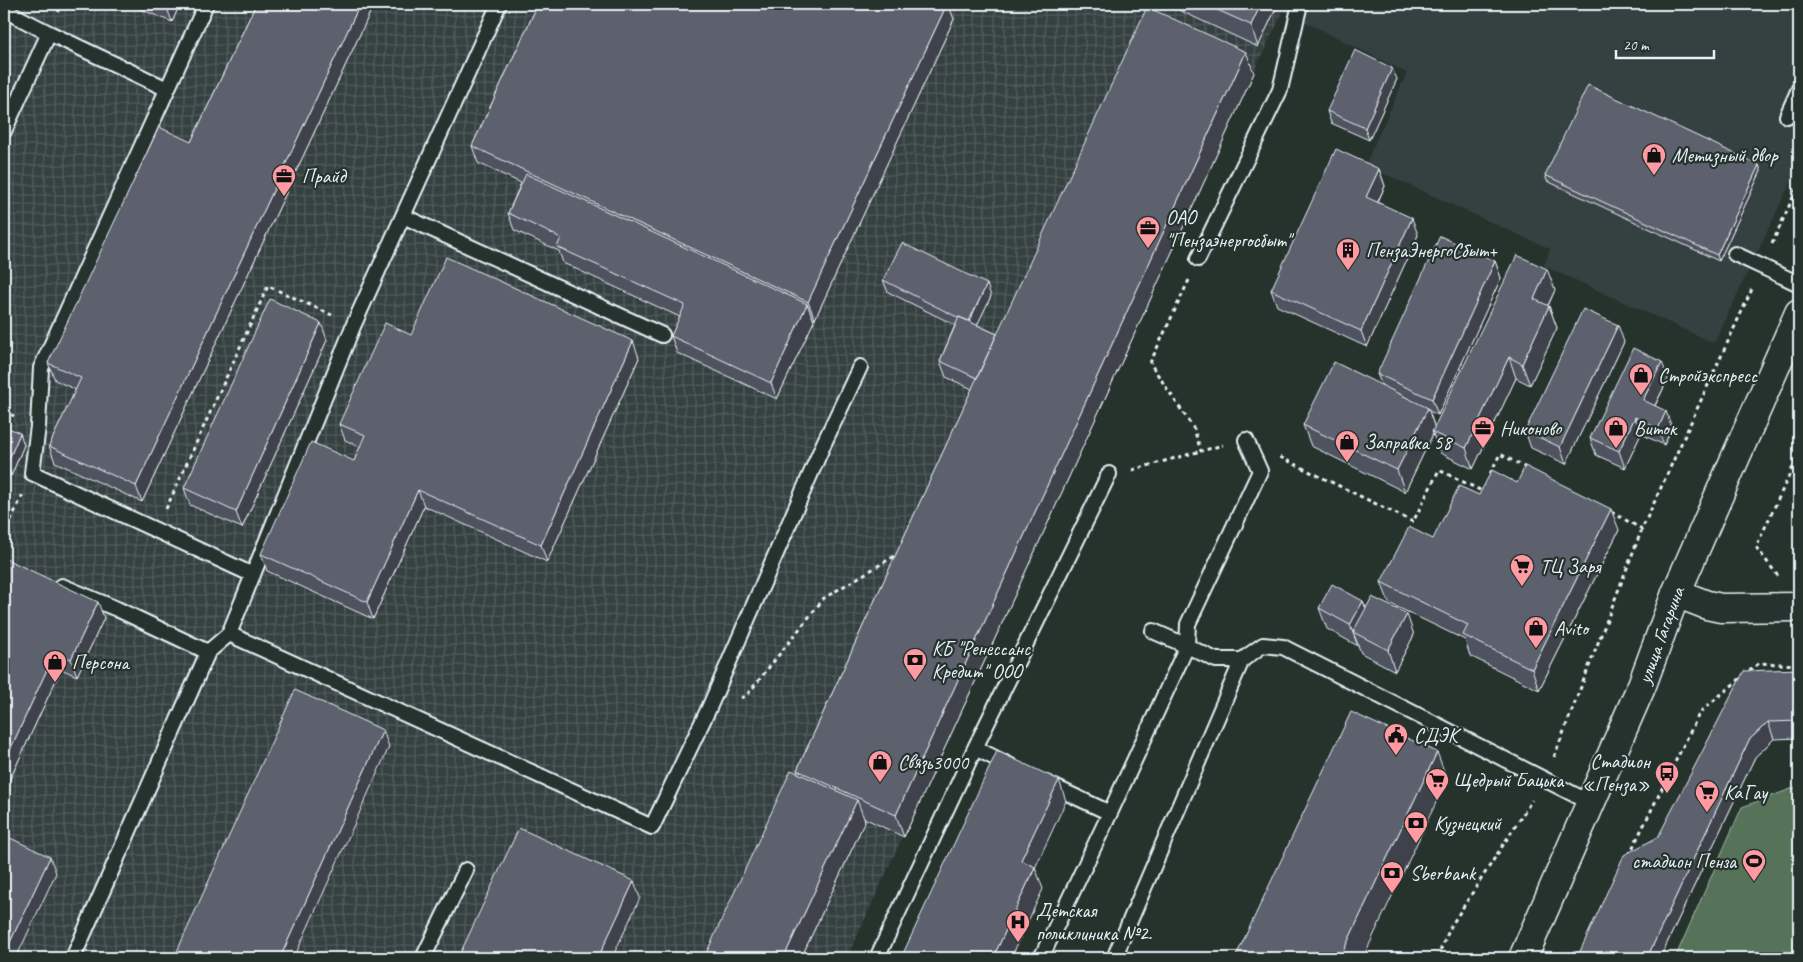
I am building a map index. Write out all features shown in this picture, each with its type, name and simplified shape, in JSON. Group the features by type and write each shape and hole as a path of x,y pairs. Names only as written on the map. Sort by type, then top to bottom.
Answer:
{"main road":[{"name":"улица Гагарина","path":"1523,958 1642,685 1676,592 1799,313"},
{"path":"1676,592 1721,608 1799,606"}],"lane":[{"path":"206,4 41,368 38,426 32,474 253,575"},
{"path":"73,958 208,652 229,634 354,324 499,4"},
{"path":"1198,259 1280,90 1300,4"},
{"path":"4,10 167,89"},
{"path":"4,131 49,33"},
{"path":"1787,116 1799,89"},
{"path":"403,216 662,335"},
{"path":"1735,254 1799,284"},
{"path":"229,634 652,826 709,708 824,443 860,367"},
{"path":"1041,958 1187,646 1188,624 1260,471 1246,440"},
{"path":"877,958 975,748 1109,474"},
{"path":"47,580 117,609 208,652"},
{"path":"1153,631 1216,660 1242,660"},
{"path":"1114,958 1242,660 1264,645 1283,647 1591,803"},
{"path":"975,748 1020,770"},
{"path":"1038,779 1110,813"},
{"path":"423,958 466,870"}],"path":[{"path":"1437,958 1451,926 1546,779 1642,529 1799,184"},
{"path":"1198,259 1150,363 1194,429 1201,450"},
{"path":"156,530 268,286 354,324"},
{"path":"1109,474 1121,473 1201,450 1246,440 1413,522 1439,470 1482,491 1486,484"},
{"path":"1489,476 1500,454 1533,472"},
{"path":"1783,583 1756,546 1799,454"},
{"path":"4,535 32,474"},
{"path":"1609,511 1642,529"},
{"path":"709,708 747,695 824,598 904,551"},
{"path":"1626,860 1700,712 1759,663 1799,665"}],"shaded area":[{"path":"4,4 1287,4 1253,73 847,958 4,958"},
{"path":"1287,4 1799,4 1799,165 1714,343 1544,266 1550,249 1365,165 1407,73 1284,11"}],"green space":[{"name":"стадион Пенза","path":"1799,786 1799,958 1675,958 1742,807"}],"building":[{"path":"256,4 360,4 136,486 49,446 81,378 48,363 159,127 191,142"},
{"path":"538,4 947,4 808,302 472,146"},
{"path":"1204,4 1261,4 1251,25"},
{"path":"1147,7 1246,52 896,815 797,770"},
{"path":"1355,50 1392,68 1365,128 1327,111"},
{"path":"1588,85 1759,165 1717,255 1545,175"},
{"name":"ПензаЭнергоСбыт+","path":"1336,149 1379,169 1366,197 1412,218 1361,331 1271,290"},
{"path":"526,174 807,304 771,383 671,336 685,305 557,247 561,238 508,213"},
{"path":"1440,236 1495,261 1432,399 1377,374"},
{"path":"902,243 987,284 969,321 959,318 883,280"},
{"path":"1517,255 1547,269 1534,299 1549,306 1522,364 1509,357 1466,448 1432,432"},
{"path":"446,257 633,341 541,545 418,490 367,602 261,554 311,442 354,461 365,435 339,424 385,323 411,335"},
{"path":"270,299 321,323 236,512 184,488"},
{"path":"1583,309 1618,325 1560,447 1525,431"},
{"path":"959,317 997,334 977,378 940,361"},
{"path":"1633,348 1662,362 1643,400 1666,411 1658,429 1635,417 1619,451 1590,438"},
{"path":"1334,362 1428,408 1397,470 1303,425"},
{"path":"4,426 20,433 7,464 4,463"},
{"path":"1525,466 1611,509 1532,669 1463,635 1468,625 1381,582 1409,527 1433,539 1459,486 1479,495 1492,470 1517,483"},
{"path":"4,558 98,602 71,659 55,652 4,763"},
{"path":"1332,584 1363,601 1350,625 1319,608"},
{"path":"1372,597 1407,614 1388,650 1353,632"},
{"name":"КаГау","path":"1799,669 1799,721 1768,722 1749,740 1647,958 1577,958 1624,855 1658,837 1744,671"},
{"path":"295,690 383,730 280,958 174,958"},
{"path":"1351,712 1437,752 1340,958 1235,958"},
{"path":"997,751 1059,780 1021,860 1035,867 993,958 901,958"},
{"path":"791,770 857,800 784,957 787,958 704,958"},
{"path":"519,828 634,881 598,958 458,958"},
{"path":"4,835 50,857 4,955"}],"place":[{"name":"Метизный двор","path":"1654,176"},
{"name":"Прайд","path":"284,197"},
{"name":"ОАО \"Пензаэнергосбыт\"","path":"1148,249"},
{"name":"ПензаЭнергоСбыт+","path":"1348,271"},
{"name":"Стройэкспресс","path":"1641,396"},
{"name":"Никоново","path":"1483,449"},
{"name":"Виток","path":"1616,449"},
{"name":"Заправка 58","path":"1347,463"},
{"name":"ТЦ Заря","path":"1522,587"},
{"name":"Avito","path":"1536,649"},
{"name":"КБ \"Ренессанс Кредит\" ООО","path":"915,681"},
{"name":"Персона","path":"55,683"},
{"name":"СДЭК","path":"1396,756"},
{"name":"Связь3000","path":"880,783"},
{"name":"Стадион «Пенза»","path":"1667,794"},
{"name":"Щедрый Бацька","path":"1437,801"},
{"name":"КаГау","path":"1707,813"},
{"name":"Кузнецкий","path":"1416,844"},
{"name":"стадион Пенза","path":"1754,882"},
{"name":"Sberbank","path":"1392,894"},
{"name":"Детская поликлиника №2.","path":"1018,943"}]}
